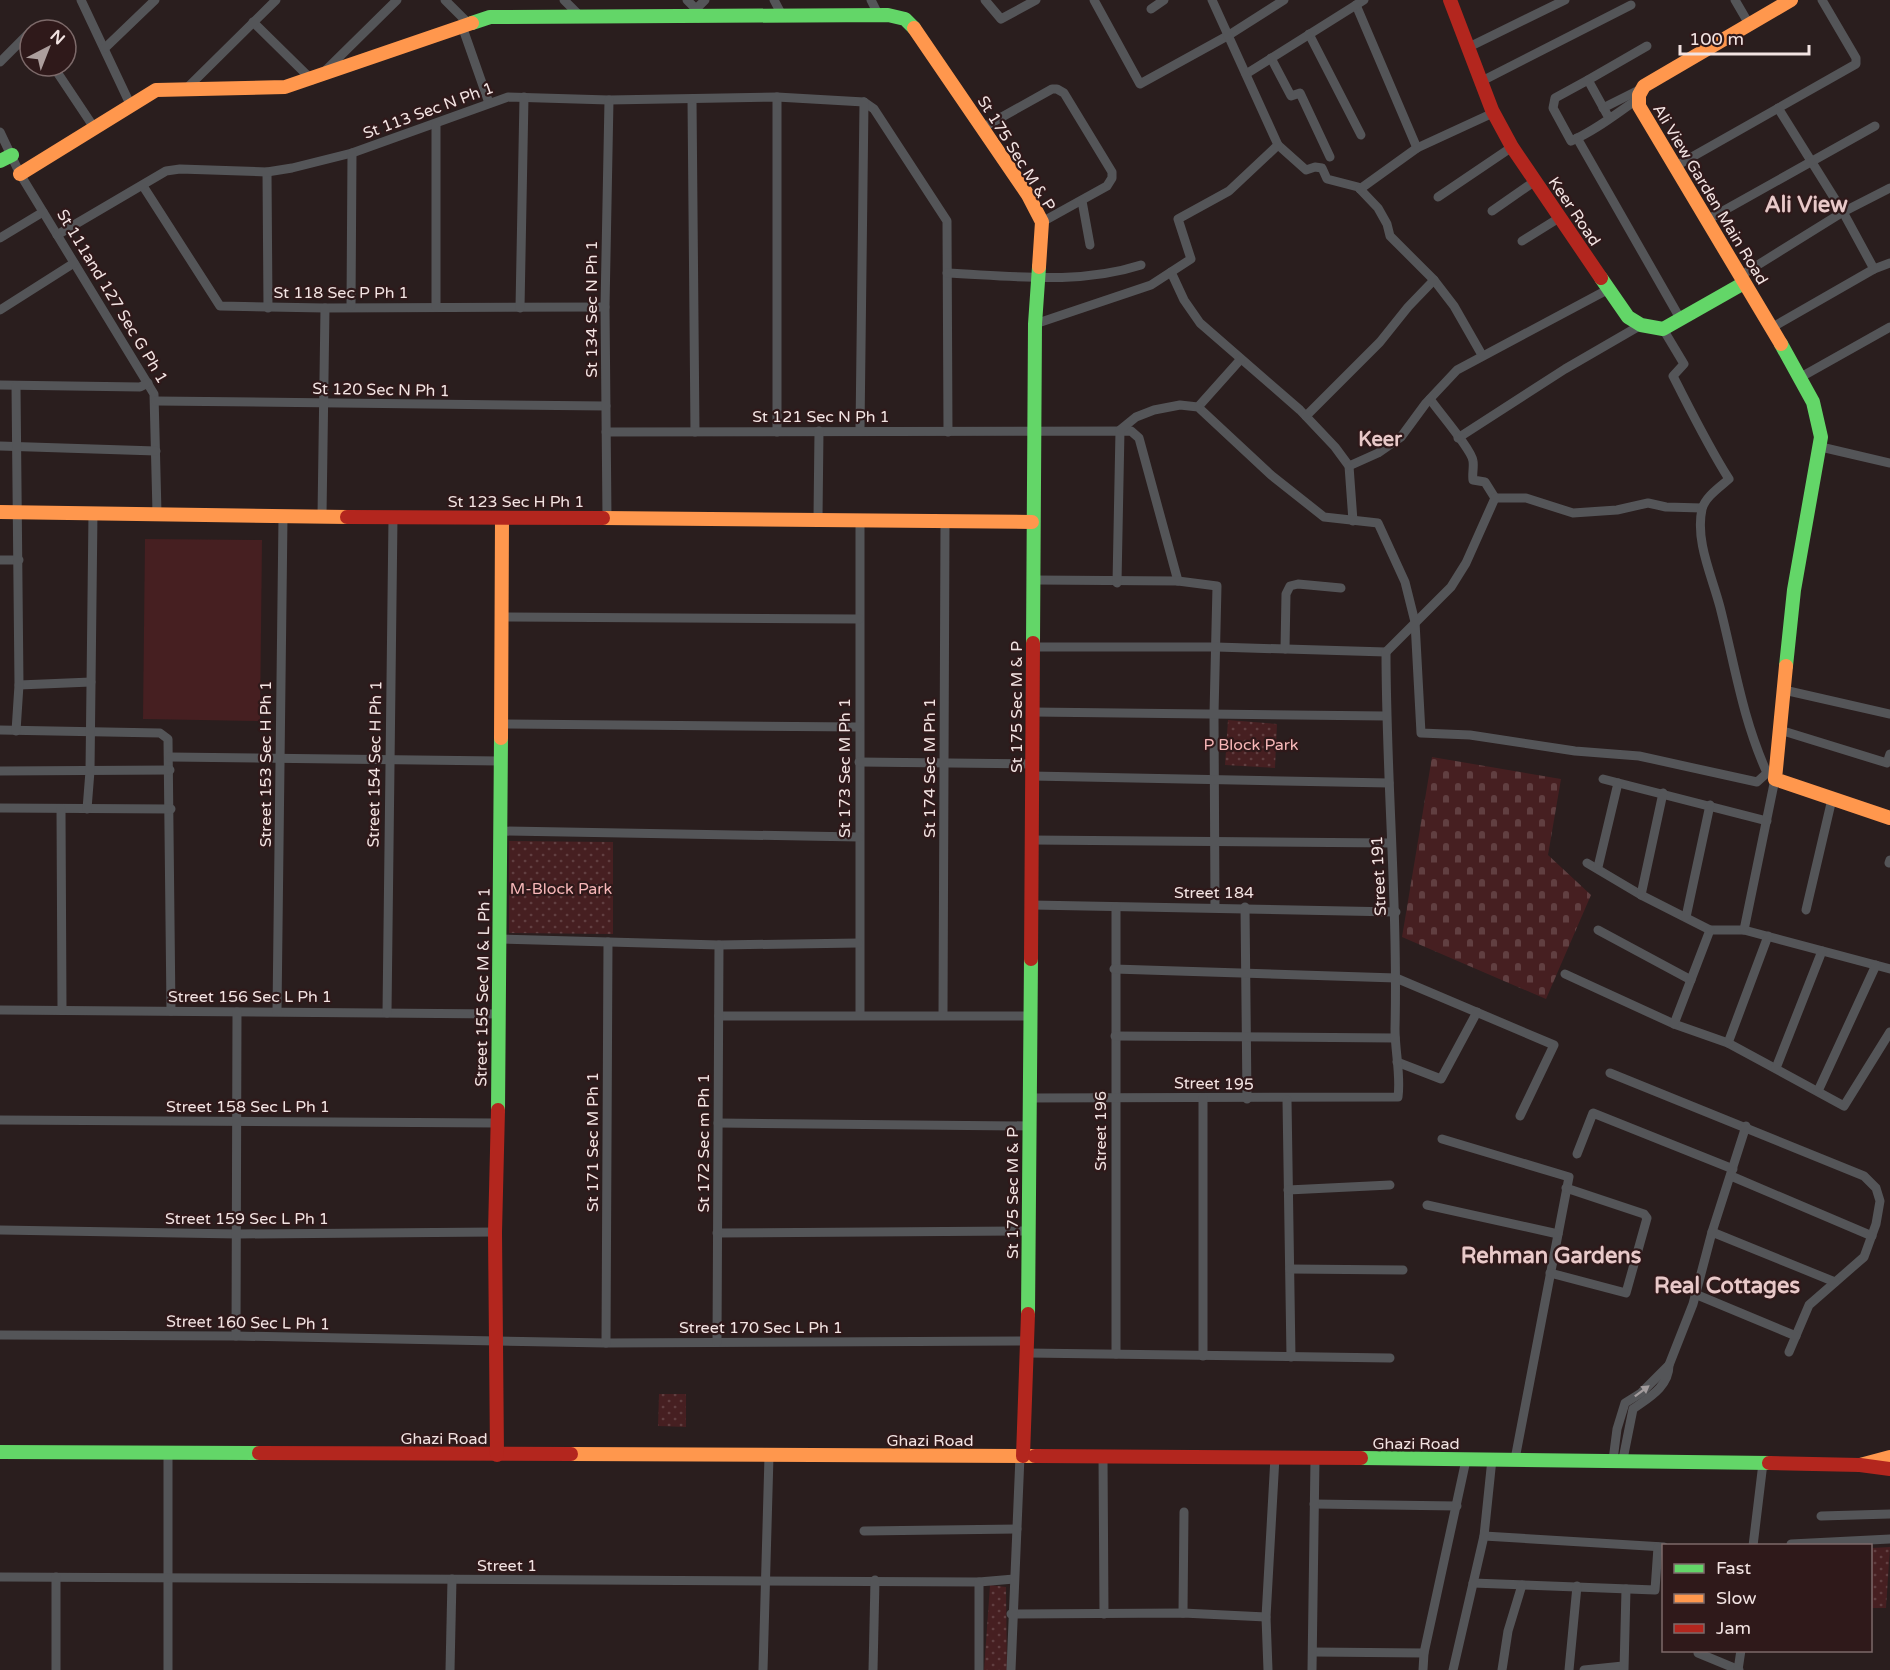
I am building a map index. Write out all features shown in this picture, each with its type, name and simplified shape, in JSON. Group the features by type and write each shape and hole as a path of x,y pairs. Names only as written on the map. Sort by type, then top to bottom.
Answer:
{"street":[{"path":"81,0 131,106"},
{"path":"105,48 155,0"},
{"path":"187,88 276,0"},
{"path":"315,79 397,0"},
{"path":"445,0 466,25 489,103"},
{"path":"564,0 579,15"},
{"path":"687,0 697,13"},
{"path":"697,13 705,0"},
{"path":"774,0 783,17"},
{"path":"871,0 884,15"},
{"path":"985,0 1001,19 1036,0"},
{"path":"1094,0 1140,84 1229,35 1284,0"},
{"path":"1151,9 1164,0"},
{"path":"1212,0 1278,145 1306,170 1315,167 1322,168 1327,179 1360,189 1378,208 1388,224 1390,236 1434,280 1454,306 1482,355"},
{"name":"Keer Road","path":"1450,0 1493,113 1512,147 1621,310 1641,325 1663,329"},
{"path":"1467,48 1565,0"},
{"path":"1735,0 1749,24"},
{"name":"Ali View Garden Main Road","path":"1775,779 1794,590 1821,447 1822,426 1814,402 1801,377 1639,106 1640,94 1749,24 1791,0"},
{"path":"1676,166 1856,64 1856,58 1822,0"},
{"path":"1246,74 1360,3 1417,148"},
{"path":"1480,82 1632,5"},
{"path":"20,174 156,90 285,87 315,79 466,25 507,16 697,13 783,17 884,15"},
{"name":"St 175 Sec M & P","path":"884,15 905,19 921,34 1028,195 1042,222 1035,324 1028,1347 1021,1456"},
{"path":"253,22 315,79"},
{"path":"1309,34 1361,135"},
{"path":"0,62 18,44"},
{"path":"1640,94 1609,118 1571,141 1553,108 1556,98 1647,46"},
{"path":"1271,58 1291,96 1300,93 1329,157"},
{"path":"61,78 95,129"},
{"path":"1588,80 1609,118"},
{"path":"984,127 1052,89 1061,90 1112,172 1112,178 1107,186 1042,222"},
{"path":"1603,108 1640,94"},
{"name":"St 113 Sec N Ph 1","path":"57,235 166,171 180,169 267,172 352,153 508,97 609,100 777,97 864,102"},
{"path":"520,308 524,97"},
{"path":"777,97 777,432"},
{"path":"692,99 695,432"},
{"name":"St 134 Sec N Ph 1","path":"607,518 605,307 609,100"},
{"path":"864,102 874,109 947,221 948,432"},
{"path":"860,430 864,102"},
{"path":"1778,108 1843,212 1874,269"},
{"path":"1360,189 1417,148 1493,113"},
{"path":"436,124 436,307"},
{"path":"1707,220 1875,126"},
{"name":"St 111and 127 Sec G Ph 1","path":"0,132 6,158 20,174 148,383 156,401 157,513"},
{"path":"1577,138 1681,320"},
{"path":"1035,324 1151,285 1191,258 1178,219 1229,191 1278,145"},
{"path":"1438,197 1512,147"},
{"path":"351,306 352,153"},
{"path":"267,172 268,308"},
{"path":"1492,211 1535,182"},
{"name":"St 118 Sec P Ph 1","path":"143,186 220,306 268,308 605,307"},
{"path":"1117,582 1120,430 1136,417 1154,410 1180,405 1198,407 1271,475 1324,517 1378,523 1405,582 1415,622 1421,733 1470,735 1575,751 1639,756 1757,782 1767,774 1746,724 1721,610 1702,547 1702,508 1712,493 1730,479 1712,452 1673,376 1684,364 1663,329 1681,320 1843,212 1890,188"},
{"path":"1082,201 1090,245"},
{"path":"0,238 43,212"},
{"path":"1522,241 1559,218"},
{"path":"0,310 74,263"},
{"path":"1771,328 1874,269 1890,263"},
{"path":"947,273 1038,278 1117,273 1142,265"},
{"path":"1171,272 1184,300 1200,323 1306,416 1335,447 1348,466 1353,520"},
{"path":"1306,416 1380,342 1434,280"},
{"path":"1348,466 1378,453 1401,437 1430,399 1457,370 1607,290"},
{"path":"322,516 325,308"},
{"path":"1458,438 1565,369 1641,325"},
{"path":"1801,377 1890,327"},
{"path":"1198,407 1240,360"},
{"path":"0,386 140,387 148,383"},
{"path":"16,386 19,560 19,685 16,731"},
{"path":"1430,399 1468,448 1473,461 1473,480 1485,482 1495,498"},
{"name":"St 120 Sec N Ph 1","path":"156,401 606,406"},
{"path":"1120,430 1131,431 1139,438 1178,581"},
{"name":"St 121 Sec N Ph 1","path":"606,432 1120,430"},
{"path":"818,518 819,431"},
{"path":"0,446 156,452"},
{"path":"1821,447 1890,463"},
{"path":"1495,498 1526,498 1573,513 1617,510 1648,503 1666,507 1702,508"},
{"path":"1032,647 1386,652 1450,587 1466,563 1495,498"},
{"path":"87,809 90,771 93,512"},
{"name":"St 123 Sec H Ph 1","path":"0,513 93,512 502,519 818,518 1032,522"},
{"name":"Street 153 Sec H Ph 1","path":"277,1011 283,517"},
{"name":"Street 154 Sec H Ph 1","path":"387,1012 388,761 393,517"},
{"name":"Street 155 Sec M & L Ph 1","path":"497,1455 495,1232 500,1014 502,519"},
{"name":"St 173 Sec M Ph 1","path":"860,520 858,943 860,1015"},
{"name":"St 174 Sec M Ph 1","path":"943,1015 945,522"},
{"path":"0,560 19,560"},
{"path":"1035,580 1178,581 1217,586 1214,714 1215,907"},
{"path":"1284,649 1286,594 1290,586 1298,584 1341,588"},
{"path":"500,617 859,619"},
{"name":"Street 191","path":"1386,652 1386,716 1395,912 1395,1038 1398,1097"},
{"path":"19,685 91,682"},
{"path":"1784,690 1890,714"},
{"path":"1033,712 1386,716"},
{"path":"500,724 859,727"},
{"path":"0,730 160,733 168,739 171,809 171,1011"},
{"path":"1780,730 1887,762 1890,754"},
{"path":"170,758 500,761"},
{"path":"859,762 944,764 1214,781 1389,783"},
{"path":"0,771 170,770"},
{"path":"1603,779 1767,821"},
{"path":"1744,930 1775,779 1890,818"},
{"path":"1598,867 1618,783"},
{"path":"1641,895 1663,793"},
{"path":"1806,910 1832,799"},
{"path":"1686,917 1710,805"},
{"path":"0,808 171,809"},
{"path":"61,809 62,1009"},
{"path":"501,831 859,837"},
{"path":"1032,840 1391,843"},
{"path":"1587,862 1641,895 1710,930 1744,930 1890,969"},
{"name":"Street 184","path":"1032,904 1395,912"},
{"name":"Street 196","path":"1116,907 1114,969 1116,1354"},
{"path":"1245,907 1248,971 1247,1099"},
{"path":"1598,930 1691,980"},
{"path":"1674,1024 1710,930"},
{"path":"1728,1043 1768,936"},
{"path":"500,939 719,945 858,943"},
{"name":"St 171 Sec M Ph 1","path":"606,1342 608,942"},
{"name":"St 172 Sec m Ph 1","path":"717,1342 719,945"},
{"path":"1776,1068 1822,951"},
{"path":"1818,1091 1876,965"},
{"path":"1114,969 1248,971 1396,978 1554,1045 1520,1116"},
{"path":"1565,974 1674,1024 1728,1043 1844,1106 1847,1105 1890,1032"},
{"name":"Street 156 Sec L Ph 1","path":"0,1010 500,1014"},
{"path":"236,1336 237,1012"},
{"path":"1397,1062 1441,1078 1477,1012"},
{"path":"719,1016 1031,1016"},
{"path":"1114,1036 1395,1038"},
{"path":"1610,1073 1746,1126 1864,1176 1876,1188 1880,1201 1872,1236 1864,1257 1809,1305 1789,1352"},
{"name":"Street 195","path":"1030,1098 1287,1100 1398,1097"},
{"path":"1203,1098 1203,1356"},
{"path":"1287,1100 1291,1357"},
{"path":"1577,1154 1593,1113 1872,1236"},
{"name":"Street 158 Sec L Ph 1","path":"0,1120 496,1123"},
{"path":"718,1123 1029,1126"},
{"path":"1618,1460 1617,1429 1625,1403 1641,1393 1669,1365 1695,1294 1746,1126"},
{"path":"1442,1139 1569,1177 1515,1449 1515,1459"},
{"path":"1288,1190 1390,1185"},
{"path":"1550,1273 1626,1293 1647,1218 1644,1214 1566,1188"},
{"path":"1427,1204 1558,1234"},
{"name":"Street 159 Sec L Ph 1","path":"0,1230 238,1234 495,1232"},
{"path":"717,1233 1028,1231"},
{"path":"1712,1232 1835,1282"},
{"path":"1290,1269 1403,1270"},
{"path":"1695,1294 1796,1336"},
{"name":"Street 160 Sec L Ph 1","path":"0,1335 495,1340"},
{"name":"Street 170 Sec L Ph 1","path":"495,1340 1028,1347 1116,1354 1390,1358"},
{"name":"Ghazi Road","path":"0,1452 1515,1459 1860,1465 1890,1469"},
{"path":"168,1452 168,1670"},
{"path":"762,1670 763,1581 769,1456"},
{"path":"1011,1670 1011,1614 1021,1456"},
{"path":"1103,1456 1104,1614"},
{"path":"1268,1670 1266,1617 1275,1457"},
{"name":"Ghazi Road","path":"1860,1465 1877,1458 1890,1457"},
{"path":"1312,1670 1315,1459"},
{"path":"1455,1670 1484,1536 1492,1459"},
{"path":"1423,1670 1424,1653 1466,1460"},
{"path":"1754,1544 1763,1463"},
{"path":"1314,1504 1457,1506"},
{"path":"1184,1512 1184,1613"},
{"path":"1821,1516 1890,1514"},
{"path":"864,1531 1017,1529"},
{"path":"1473,1583 1655,1590 1661,1547 1484,1536"},
{"path":"1791,1544 1890,1539"},
{"name":"Street 1","path":"0,1577 979,1582 1014,1579"},
{"path":"56,1577 56,1670"},
{"path":"450,1670 452,1580"},
{"path":"873,1670 875,1580"},
{"path":"979,1582 979,1670"},
{"path":"1502,1670 1508,1631 1522,1585"},
{"path":"1569,1670 1577,1586"},
{"path":"1584,1670 1623,1668 1626,1589"},
{"path":"1011,1614 1184,1613 1266,1617"},
{"path":"1313,1652 1424,1653"},
{"path":"1698,1653 1738,1670 1741,1652"}],"green space":[{"path":"145,539 262,540 260,721 143,719"},
{"name":"P Block Park","path":"1228,720 1277,724 1275,768 1225,765"},
{"path":"1432,757 1561,779 1548,855 1591,895 1546,999 1402,937"},
{"name":"M-Block Park","path":"509,841 613,842 613,934 509,933"},
{"path":"659,1394 686,1394 686,1427 658,1426"},
{"path":"1890,1547 1886,1608 1872,1608 1872,1548"},
{"path":"990,1585 1006,1587 1007,1670 984,1670"}],"traffic: fast":[{"path":"472,23 490,17 888,15 905,19 914,28"},
{"path":"0,161 12,155"},
{"path":"1033,643 1035,324 1039,267"},
{"path":"1601,278 1628,317 1641,325 1663,329 1744,283"},
{"path":"1781,344 1813,402 1821,437 1794,590 1786,666"},
{"path":"498,1110 501,738"},
{"path":"1028,1314 1031,959"},
{"path":"0,1452 259,1453"},
{"path":"1361,1458 1769,1463"}],"traffic: slow":[{"path":"1781,344 1639,106 1639,95 1644,86 1791,0"},
{"path":"20,174 156,90 285,87 472,23"},
{"path":"914,28 1028,195 1042,222 1039,267"},
{"path":"0,512 347,517"},
{"path":"603,518 1032,522"},
{"path":"501,738 502,519"},
{"path":"1786,666 1775,779 1890,818"},
{"path":"571,1454 1035,1456"},
{"path":"1860,1465 1890,1457"}],"traffic: jam":[{"path":"1450,0 1492,110 1512,147 1601,278"},
{"path":"347,517 603,518"},
{"path":"1031,959 1033,643"},
{"path":"497,1455 495,1232 498,1110"},
{"path":"1023,1456 1028,1314"},
{"path":"259,1453 571,1454"},
{"path":"1035,1456 1361,1458"},
{"path":"1769,1463 1860,1465 1890,1469"}],"district":[{"name":"Ali View","path":"1806,204"},
{"name":"Keer","path":"1380,439"},
{"name":"Rehman Gardens","path":"1551,1255"},
{"name":"Real Cottages","path":"1727,1285"}]}
